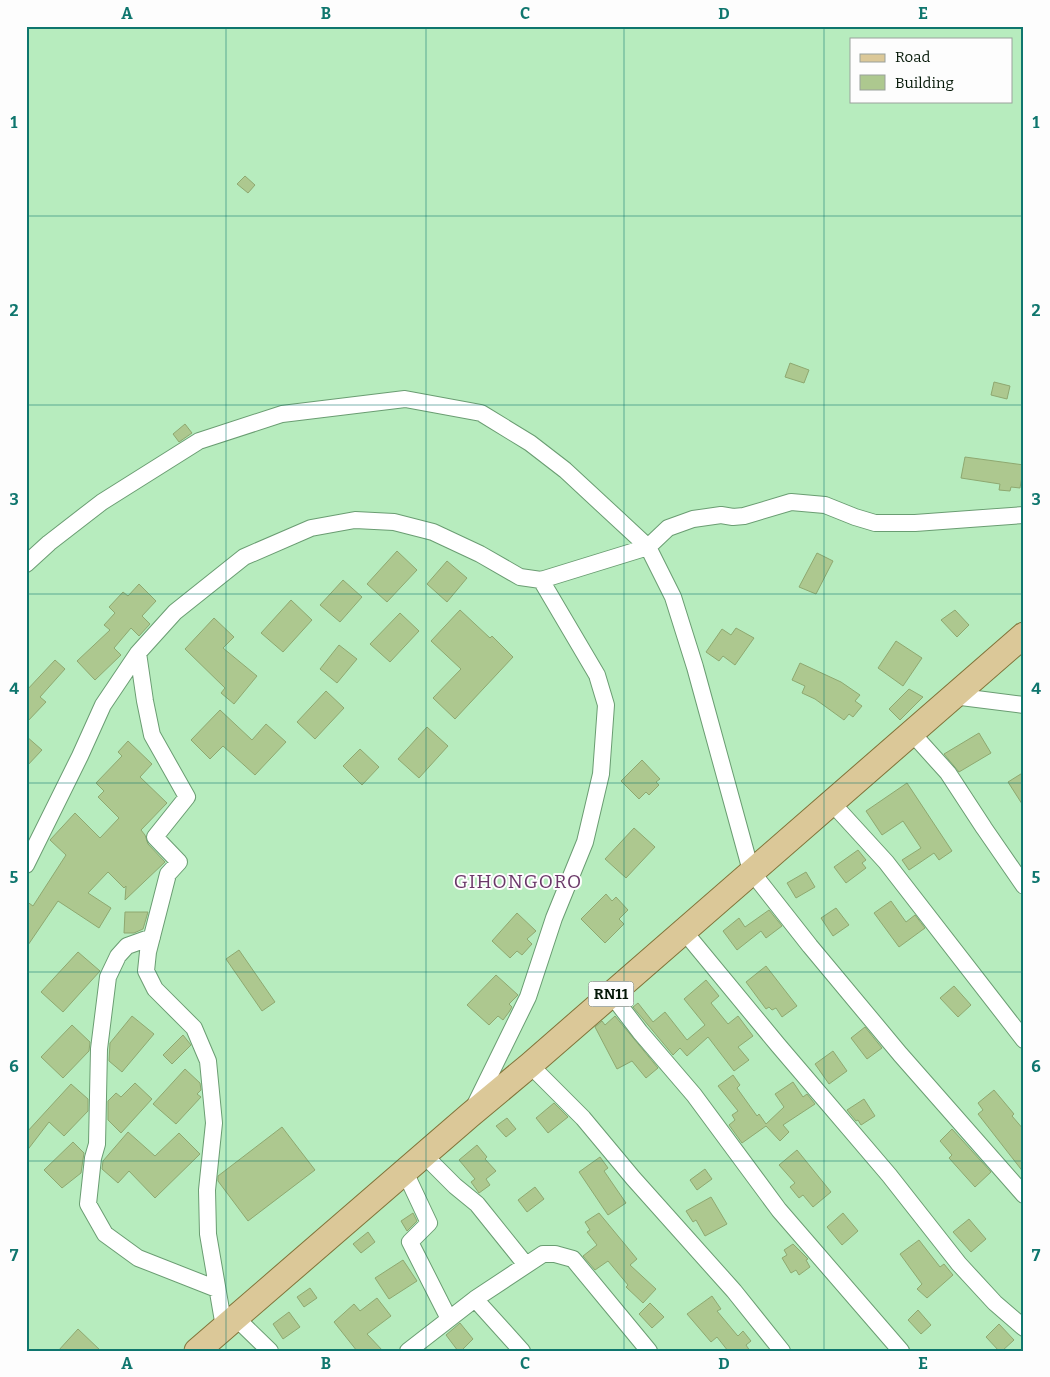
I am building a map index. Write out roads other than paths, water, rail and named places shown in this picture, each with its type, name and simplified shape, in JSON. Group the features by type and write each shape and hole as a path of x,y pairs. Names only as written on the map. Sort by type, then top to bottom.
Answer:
{"main road":[{"name":"RN11","path":"197,1351 912,734 1024,635"}],"street":[{"path":"26,564 50,542 102,502 199,440 282,414 405,399 481,413 530,443 564,470 648,547 673,597 699,682 751,871 810,946 894,1046 1024,1195"},
{"path":"28,857 80,756 103,705 138,653 175,612 244,557 311,528 356,520 394,522 433,532 480,554 520,577 541,580 648,547 668,528 693,519 721,515 744,516 791,502 824,505 874,523 915,523 1024,515"},
{"path":"470,1115 528,997 554,918 585,842 601,774 606,705 596,675 541,580"},
{"path":"138,653 152,735 188,797 155,837 179,862 168,874 148,952 146,971 155,989 194,1028 208,1061 214,1123 207,1190 208,1234 217,1289 230,1322 270,1351"},
{"path":"953,696 1024,705"},
{"path":"912,734 948,773 1024,886"},
{"path":"832,803 886,862 1024,1040"},
{"path":"683,930 889,1176 959,1264 995,1303 1024,1328"},
{"path":"152,937 127,946 118,956 108,977 99,1048 97,1144 93,1158 88,1204 105,1234 138,1258 217,1289"},
{"path":"611,994 640,1032 694,1095 779,1210 901,1351"},
{"path":"530,1064 582,1118 734,1291 782,1351"},
{"path":"424,1155 455,1186 477,1204 526,1265"},
{"path":"404,1172 429,1223 410,1242 449,1319"},
{"path":"408,1351 475,1299 526,1265 543,1254 555,1254 573,1259 649,1351"},
{"path":"475,1299 522,1351"}],"district":[{"name":"GIHONGORO","path":"518,881"}]}
